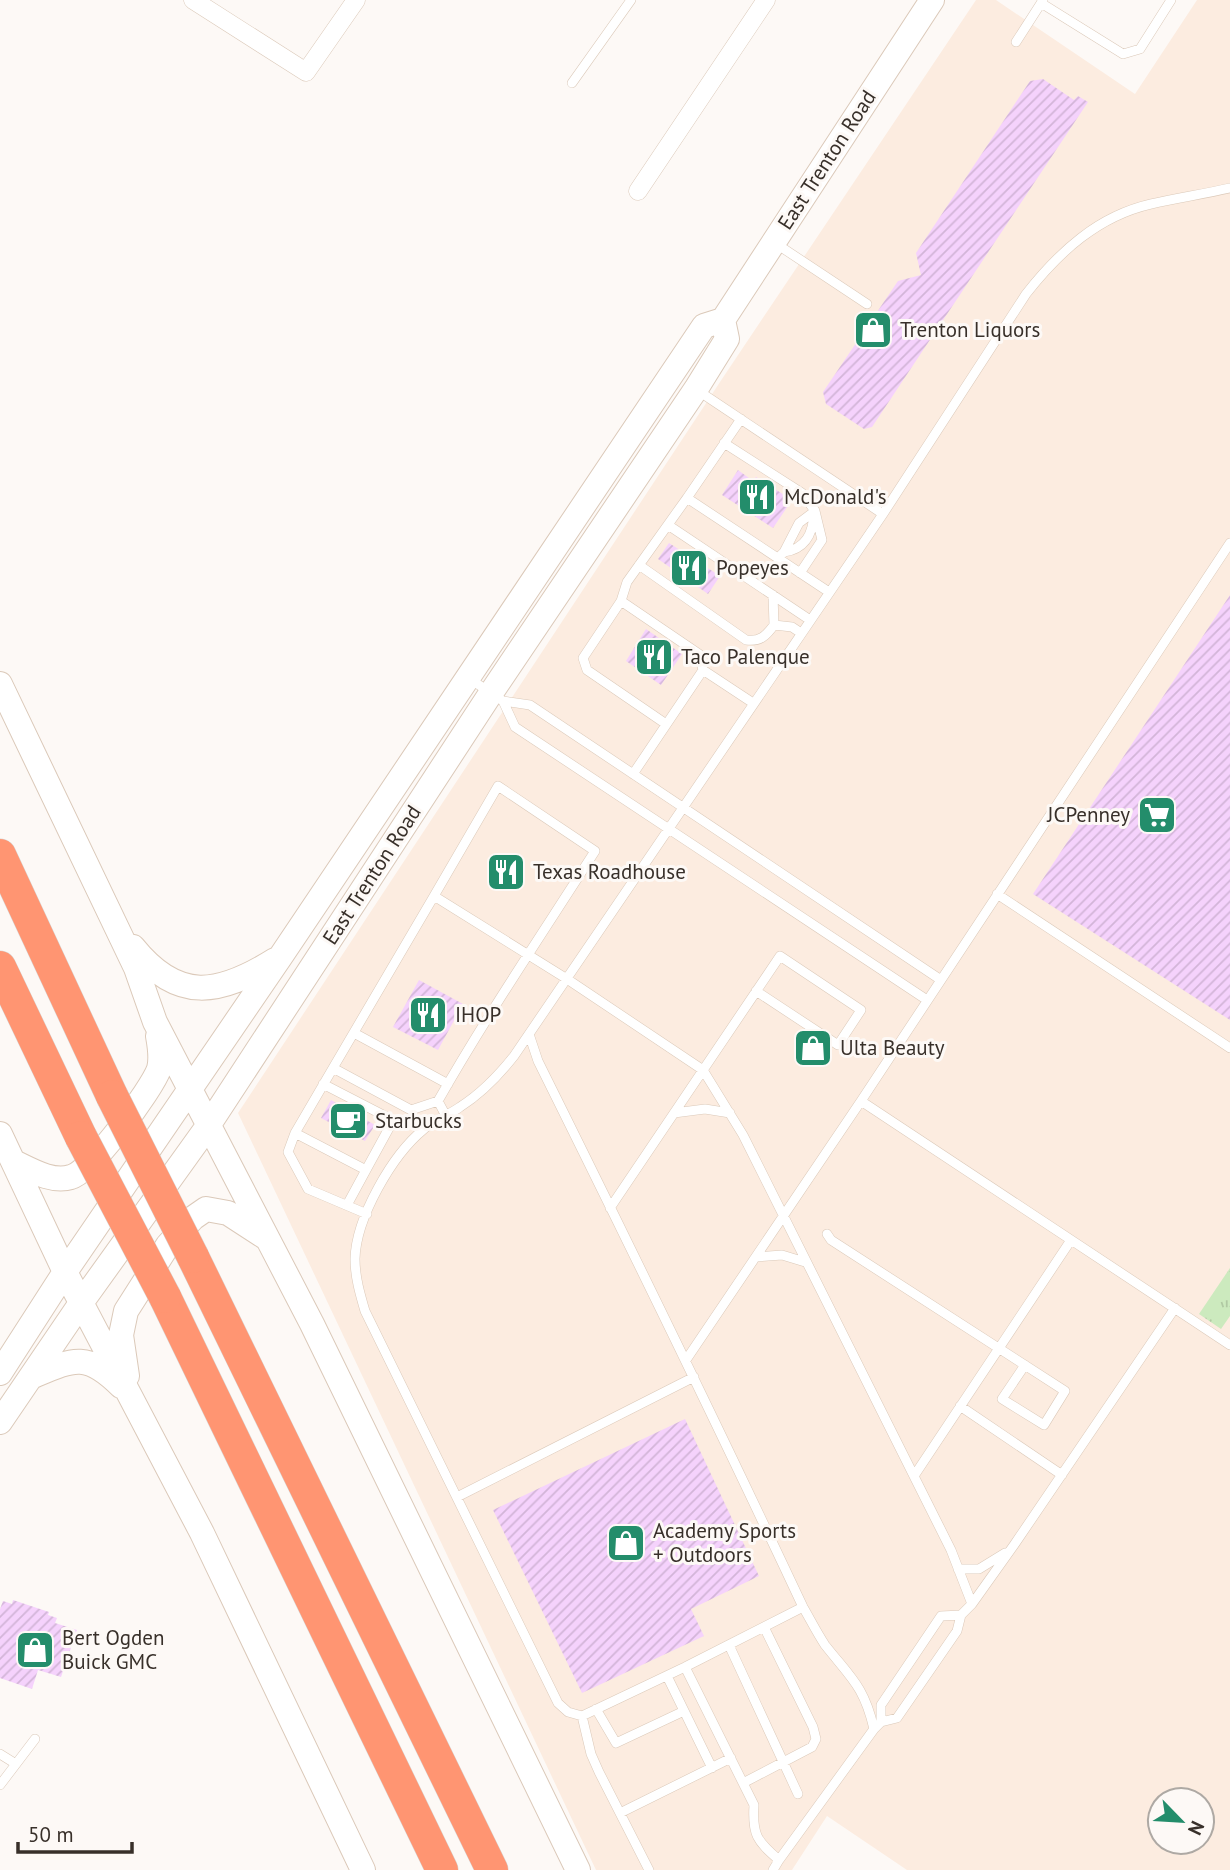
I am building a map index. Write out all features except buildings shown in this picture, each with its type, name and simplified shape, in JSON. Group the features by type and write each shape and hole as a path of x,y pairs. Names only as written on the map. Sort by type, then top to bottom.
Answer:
{"highway":[{"path":"0,855 112,1096 492,1870"},
{"path":"0,967 81,1137 165,1297 442,1870"},
{"path":"392,1769 418,1870"}],"main road":[{"name":"East Trenton Road","path":"0,1373 65,1272 281,956 704,326 723,320 932,0"},
{"name":"East Trenton Road","path":"0,1422 81,1303 208,1126 497,697 727,339 723,320"},
{"path":"0,684 136,968 155,1022 393,1485 578,1870"},
{"path":"116,926 147,965 173,981 194,988 226,985 252,974 281,956"},
{"path":"14,1162 41,1174 62,1178 72,1177 89,1165 149,1090 156,1076 161,1057 155,1022"},
{"path":"0,1134 65,1272 202,1533 363,1870"},
{"path":"131,1397 122,1346 122,1323 126,1311 168,1245 193,1218 206,1209 228,1213 268,1239"},
{"path":"31,1377 68,1362 89,1362 106,1371 131,1397"}],"street":[{"path":"193,0 306,72 356,0"},
{"path":"638,191 766,0"}],"lane":[{"path":"572,83 631,0"},
{"path":"1016,42 1042,1 1123,54 1140,49 1171,0"},
{"path":"803,1607 582,1716 568,1712 558,1703 365,1311 356,1275 355,1256 367,1214 384,1177 400,1155 424,1129 462,1106 496,1078 529,1034 883,514 1026,293 1074,242 1115,217 1149,204 1230,188"},
{"path":"774,242 867,304"},
{"path":"695,389 883,514"},
{"path":"666,724 587,670 583,665 583,658 621,601 627,582 741,419"},
{"path":"724,443 802,494 815,511 822,540 800,573"},
{"path":"687,498 781,555 800,573 829,592"},
{"path":"781,555 799,523 815,511"},
{"path":"781,555 795,550 810,536 815,511"},
{"path":"668,525 810,620"},
{"path":"686,1360 861,1101 1230,543"},
{"path":"639,565 746,640 754,641 765,637 774,625 773,595"},
{"path":"621,601 699,654 703,670 753,703"},
{"path":"774,625 792,627 801,633"},
{"path":"633,774 703,670"},
{"path":"468,678 497,697 530,705 941,980"},
{"path":"497,697 515,727 928,1000"},
{"path":"333,1068 411,1110 438,1101 595,851 498,786 323,1084 295,1133 288,1152 308,1189 367,1214"},
{"path":"997,894 1230,1048"},
{"path":"434,896 567,979 703,1070 730,1112 914,1476 951,1550 972,1604"},
{"path":"610,1208 780,956 861,1010 838,1045 757,991"},
{"path":"354,1033 448,1084"},
{"path":"529,1034 538,1061 686,1360 803,1607 824,1643 859,1685 878,1725"},
{"path":"323,1084 385,1116 389,1128 347,1205"},
{"path":"438,1101 446,1116"},
{"path":"861,1101 1230,1345"},
{"path":"674,1113 705,1109 730,1112"},
{"path":"295,1133 366,1170"},
{"path":"827,1234 831,1240 999,1348 1065,1391 1044,1425 1002,1399 1025,1365"},
{"path":"914,1476 1071,1240"},
{"path":"756,1257 782,1255 805,1262"},
{"path":"878,1725 897,1718 957,1631 961,1615 972,1604 1014,1545 1175,1308"},
{"path":"457,1497 694,1377"},
{"path":"960,1406 1062,1475"},
{"path":"958,1569 978,1569 994,1561 1014,1545"},
{"path":"773,1870 878,1725 881,1705 941,1616 961,1615"},
{"path":"743,1783 811,1747 816,1739 813,1727 764,1627"},
{"path":"729,1645 797,1794"},
{"path":"685,1667 754,1805 753,1822 758,1842 779,1860"},
{"path":"667,1676 712,1768"},
{"path":"596,1709 617,1743 684,1711"},
{"path":"582,1716 591,1754 649,1870"},
{"path":"0,1786 35,1739"},
{"path":"0,1754 16,1764"},
{"path":"620,1813 731,1758"}],"shaded area":[{"path":"976,0 996,0 1135,94 1197,0 1230,0 1230,1870 907,1870 827,1816 792,1870 596,1870 238,1113 720,382"}],"green space":[{"path":"1230,1268 1230,1316 1221,1329 1199,1314"}],"place":[{"name":"Trenton Liquors","path":"873,330"},
{"name":"McDonald's","path":"757,497"},
{"name":"Popeyes","path":"689,568"},
{"name":"Taco Palenque","path":"654,657"},
{"name":"JCPenney","path":"1157,815"},
{"name":"Texas Roadhouse","path":"506,872"},
{"name":"IHOP","path":"428,1015"},
{"name":"Ulta Beauty","path":"813,1048"},
{"name":"Starbucks","path":"348,1121"},
{"name":"Academy Sports + Outdoors","path":"626,1543"},
{"name":"Bert Ogden Buick GMC","path":"35,1650"}]}
